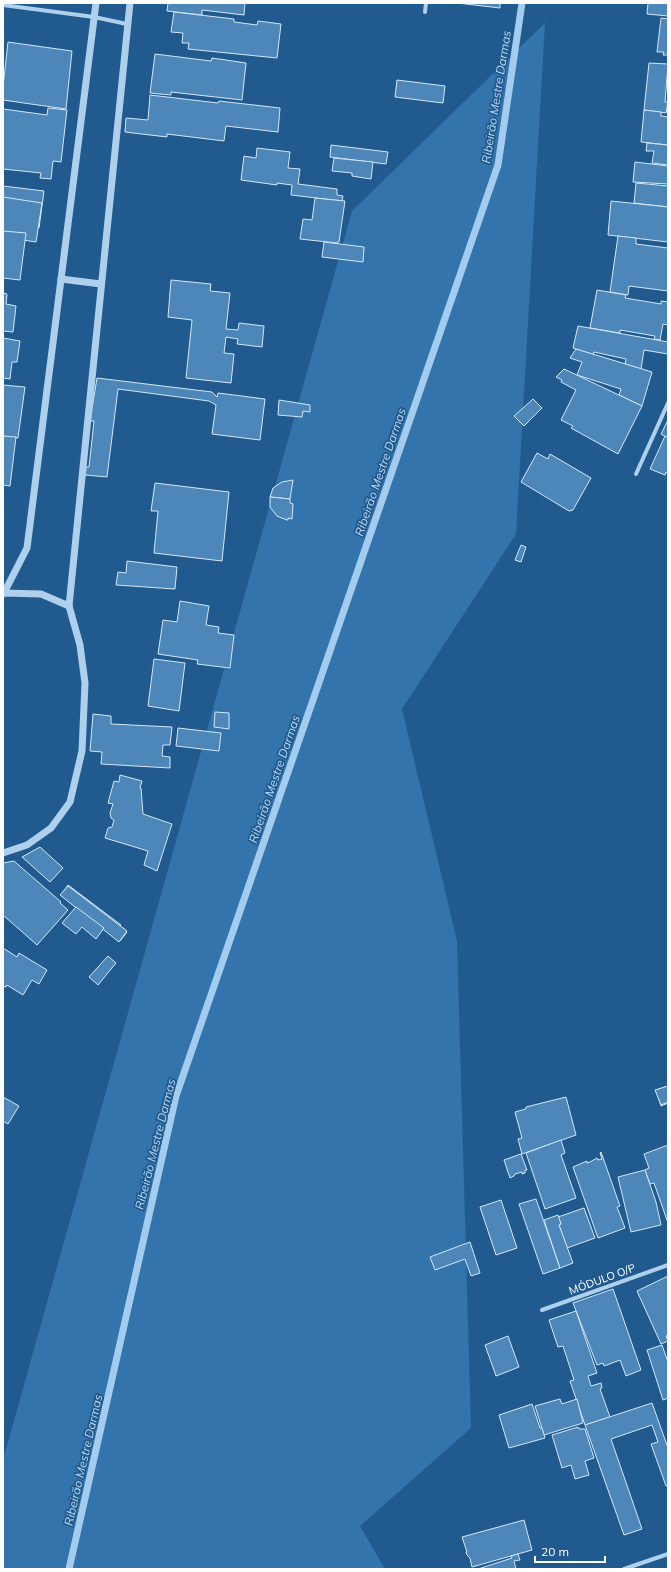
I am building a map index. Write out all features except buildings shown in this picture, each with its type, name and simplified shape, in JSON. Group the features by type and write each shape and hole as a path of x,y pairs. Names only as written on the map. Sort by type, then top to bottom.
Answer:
{"street":[{"path":"69,606 41,594 4,594 27,548 96,3"},
{"path":"3,853 27,845 51,828 70,802 82,751 85,683 80,645 69,606 130,3"},
{"path":"425,12 426,3"},
{"path":"3,5 94,17 127,24"},
{"path":"61,279 101,284"},
{"path":"636,474 668,403"},
{"name":"MÓDULO O/P","path":"542,1310 668,1265"},
{"path":"624,1569 668,1554"}],"shaded area":[{"path":"545,23 516,534 402,709 457,941 471,1428 360,1526 385,1569 3,1569 3,1460 352,211"}],"waterway":[{"name":"Ribeirão Mestre Darmas","path":"69,1569 176,1096 498,165 522,3"}]}
